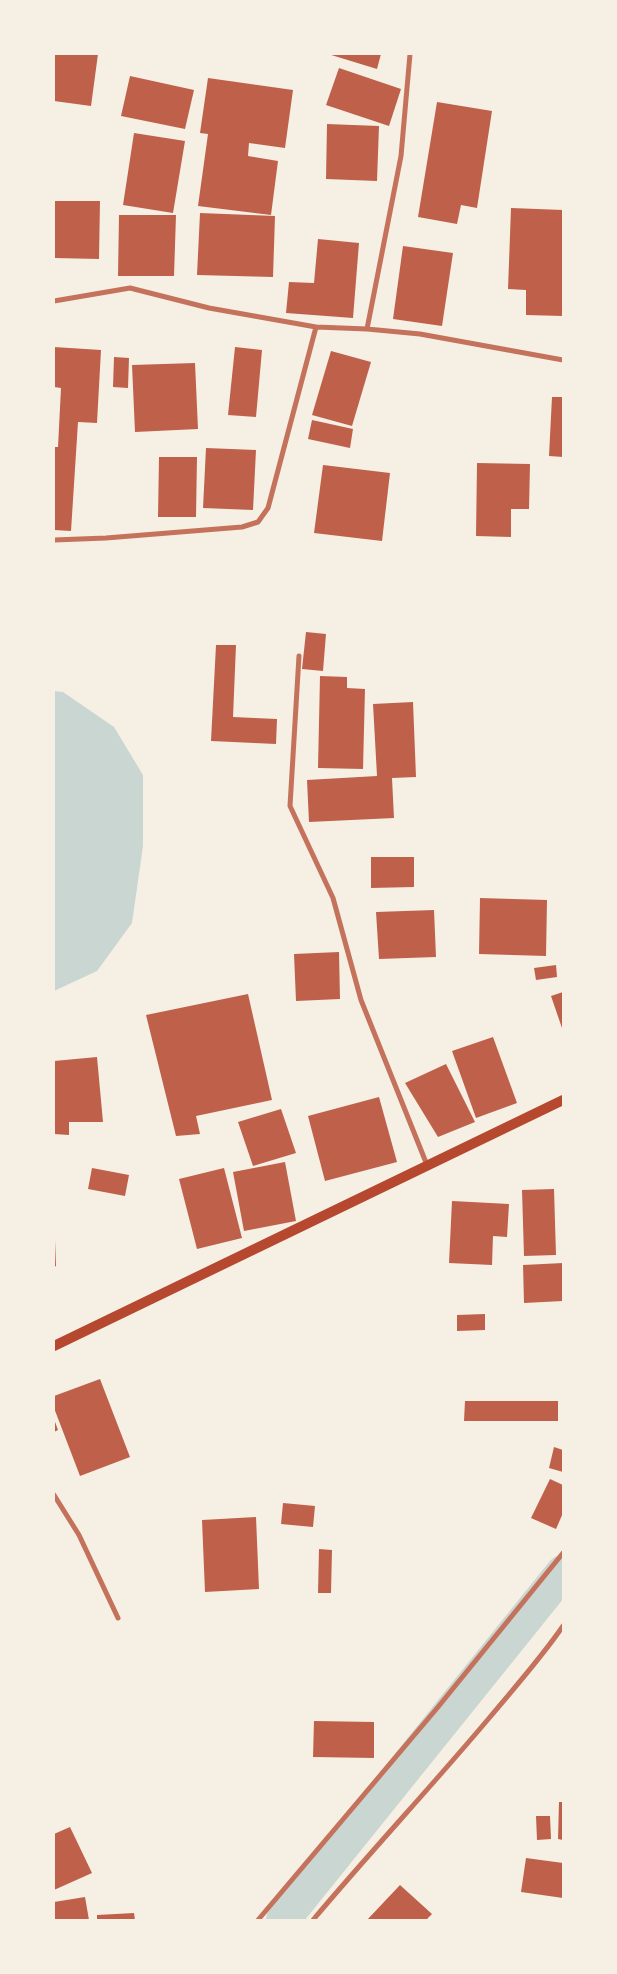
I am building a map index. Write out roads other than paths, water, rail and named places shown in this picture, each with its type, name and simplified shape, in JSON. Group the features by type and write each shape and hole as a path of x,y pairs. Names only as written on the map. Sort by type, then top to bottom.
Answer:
{"main road":[{"path":"54,1346 563,1100"}],"street":[{"path":"368,329 401,156 410,54"},
{"path":"54,301 130,288 209,308 316,327 420,334 563,360"},
{"path":"54,540 106,538 242,527 258,522 268,508 316,327"},
{"path":"299,656 290,806 333,898 361,1000 427,1165"},
{"path":"54,1494 79,1535 118,1618"},
{"path":"258,1920 438,1707 563,1553"},
{"path":"313,1920 372,1849 468,1742 548,1648 563,1626"}],"waterway":[{"path":"283,1920 563,1572"}]}
